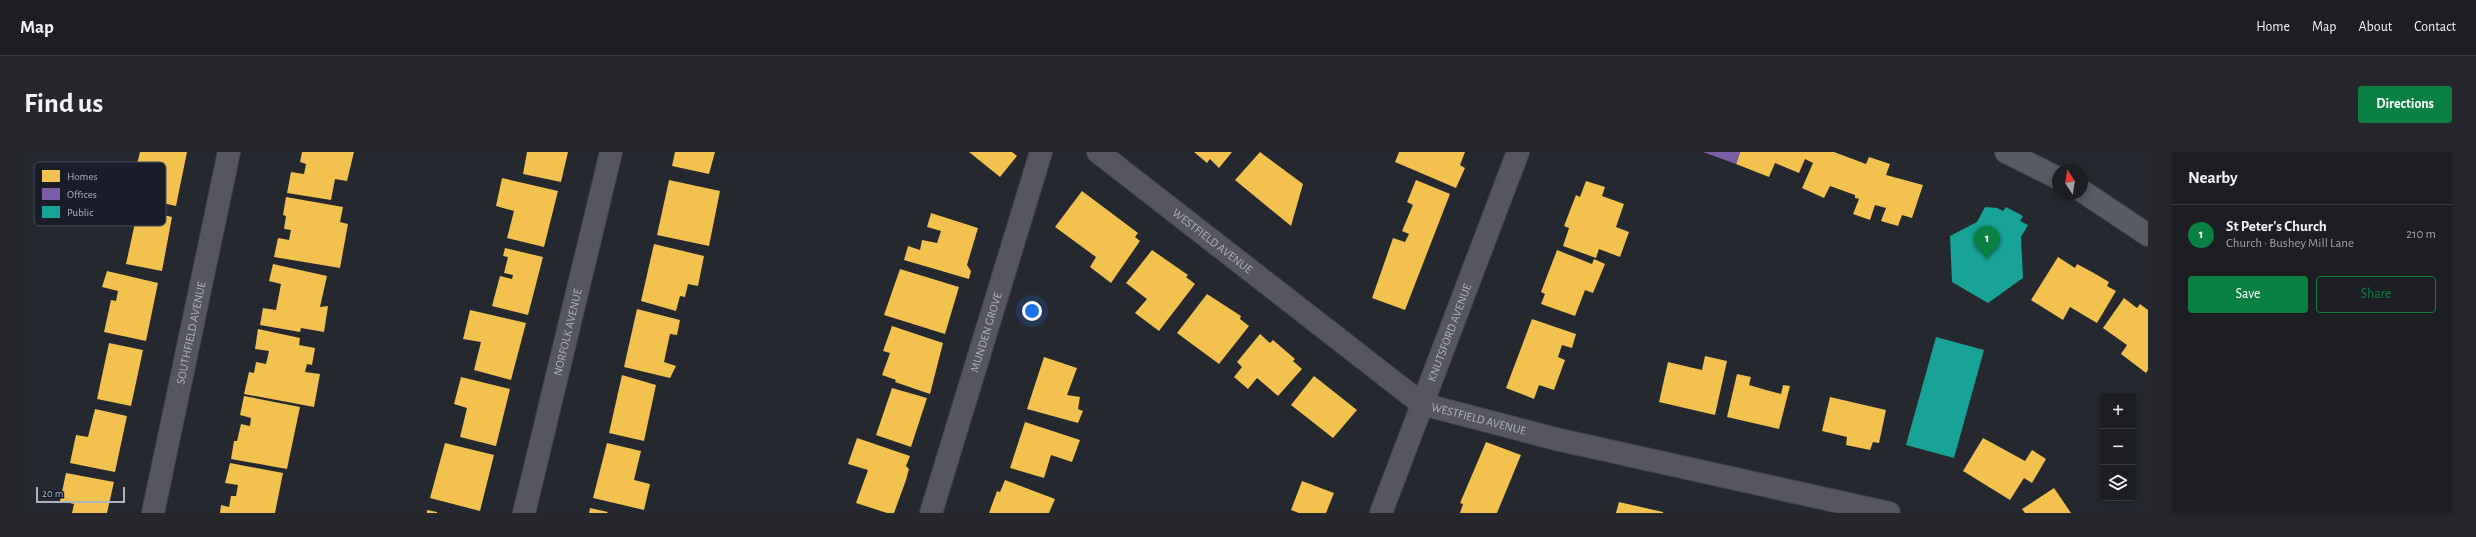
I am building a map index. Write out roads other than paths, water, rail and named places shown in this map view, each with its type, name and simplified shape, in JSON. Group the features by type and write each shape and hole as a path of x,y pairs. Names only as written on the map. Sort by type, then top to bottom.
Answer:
{"street":[{"name":"SOUTHFIELD AVENUE","path":"153,513 229,152"},
{"name":"NORFOLK AVENUE","path":"524,513 611,152"},
{"name":"MUNDEN GROVE","path":"931,513 1041,152"},
{"name":"WESTFIELD AVENUE","path":"1098,152 1422,404 1556,439 1889,513"},
{"name":"KNUTSFORD AVENUE","path":"1381,513 1518,152"},
{"path":"2006,152 2052,175"},
{"path":"2088,195 2148,235"}],"place":[{"name":"St Peter's Church","path":"1987,259"}]}
